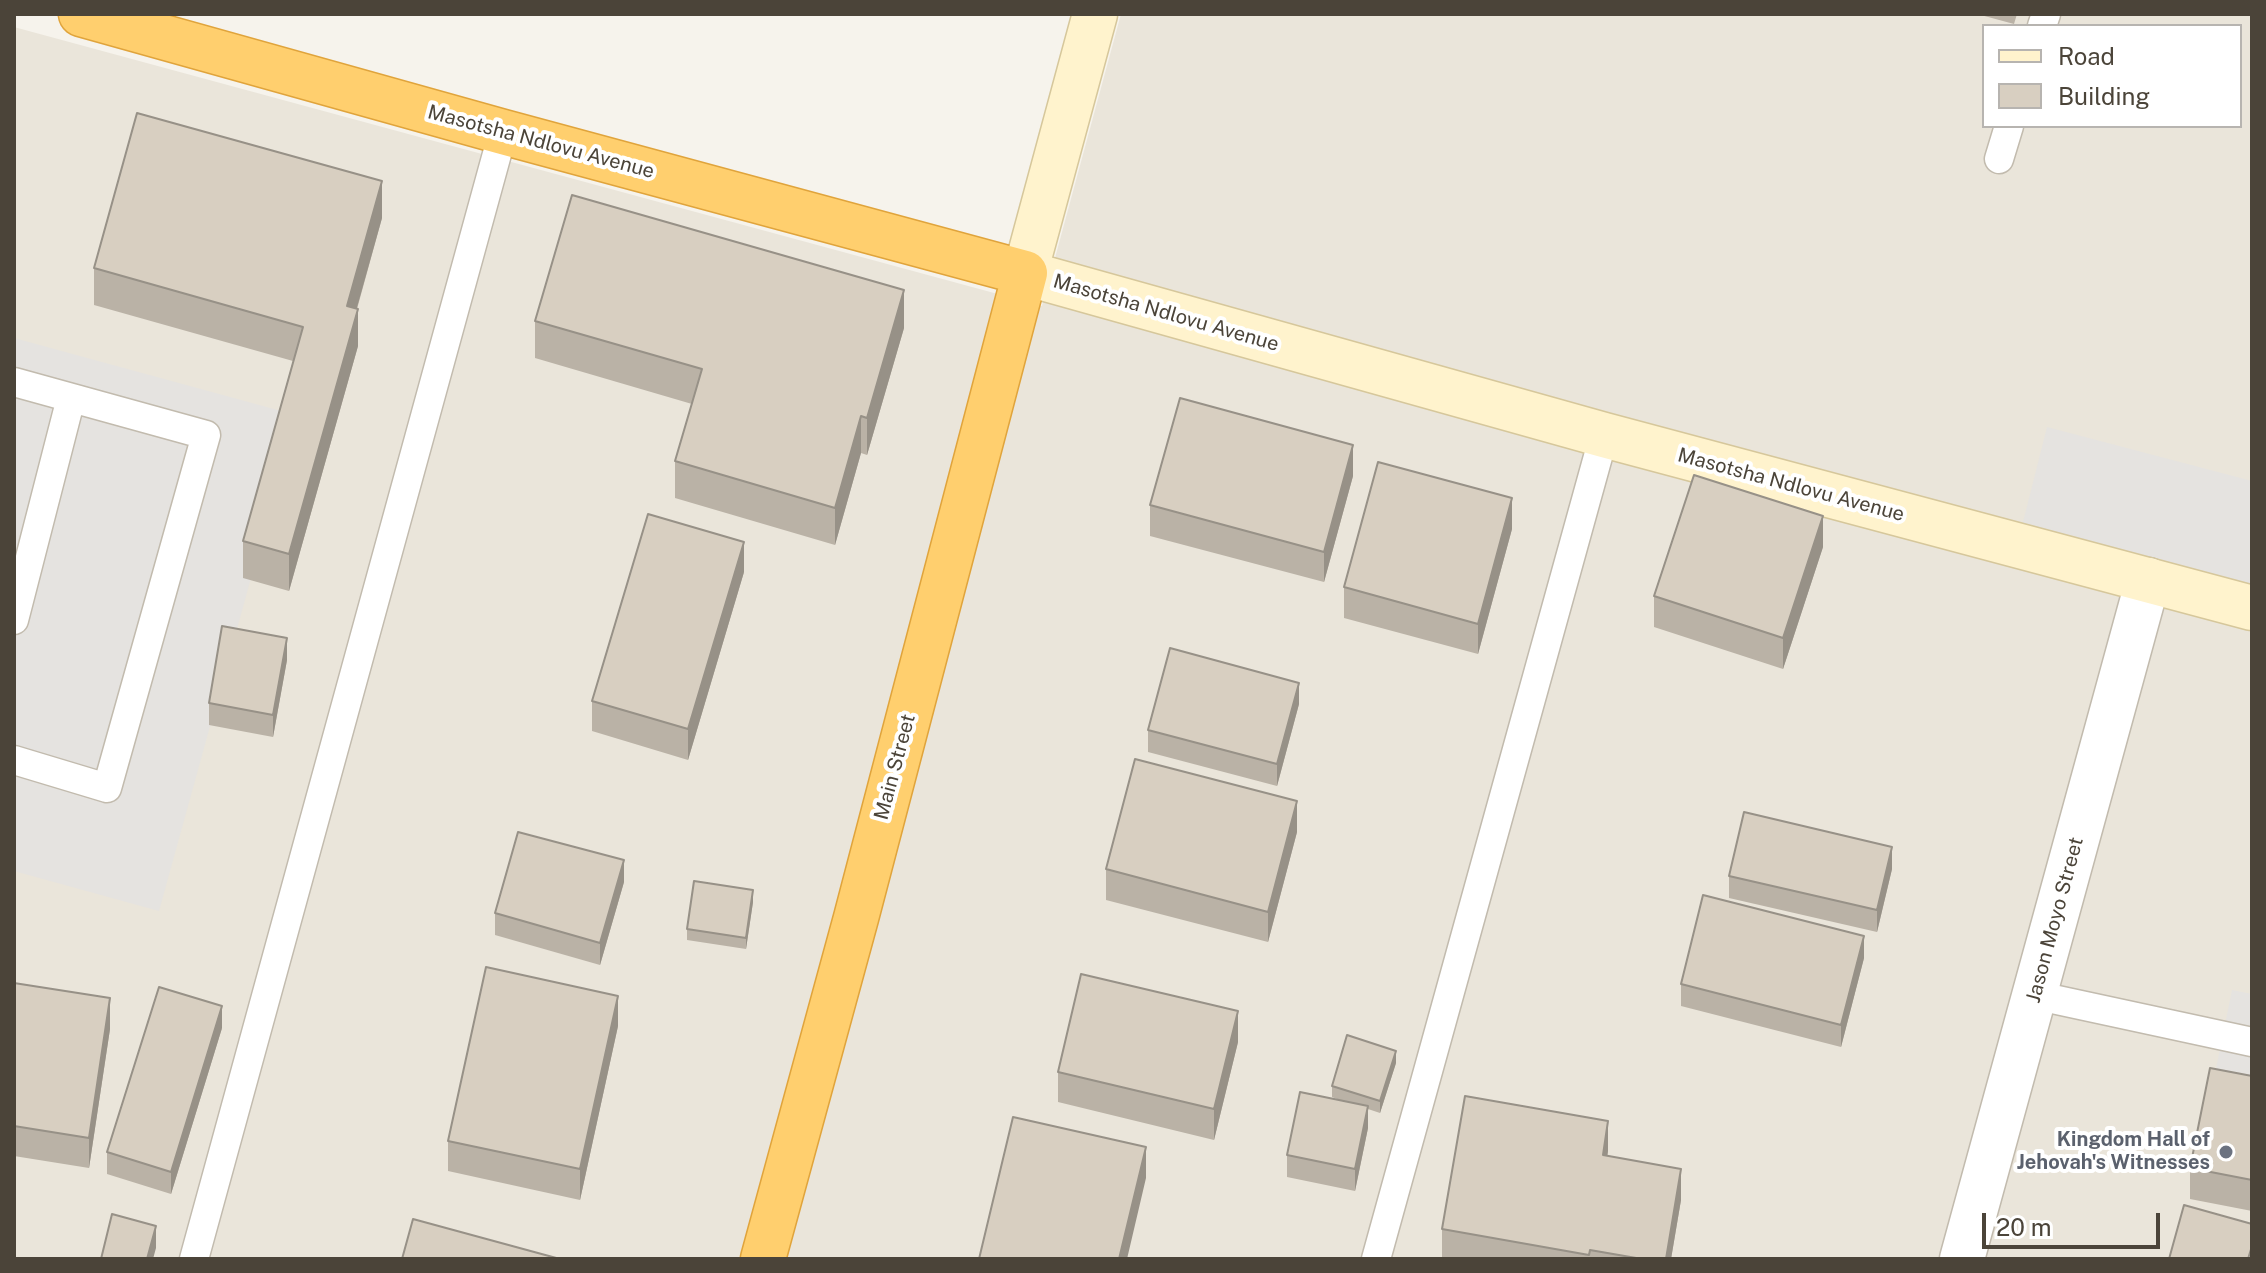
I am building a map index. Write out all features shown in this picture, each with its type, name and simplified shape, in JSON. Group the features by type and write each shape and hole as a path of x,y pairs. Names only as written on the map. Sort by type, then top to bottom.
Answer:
{"highway":[{"name":"Masotsha Ndlovu Avenue","path":"81,14 1025,273"},
{"name":"Main Street","path":"763,1259 1025,273"}],"street":[{"path":"1025,273 1095,14"},
{"name":"Masotsha Ndlovu Avenue","path":"1025,273 1604,435 2252,608"},
{"name":"Jason Moyo Street","path":"1962,1259 2148,580"}],"lane":[{"path":"1999,159 2008,128"},
{"path":"194,1259 503,132"},
{"path":"14,382 206,435 107,788 14,760"},
{"path":"14,620 71,398"},
{"path":"1376,1259 1604,435"},
{"path":"2034,995 2252,1042"}],"shaded area":[{"path":"1121,14 2252,14 2252,1259 14,1259 14,27 1042,306"},
{"path":"14,338 296,415 159,911 14,871"},
{"path":"2047,427 2252,481 2252,608 2017,546"},
{"path":"2232,990 2252,994 2252,1106 2210,1098"}],"building":[{"path":"137,113 382,181 347,306 358,309 289,554 243,541 303,327 94,268"},
{"path":"572,195 904,290 867,418 861,416 835,508 675,461 702,369 535,321"},
{"path":"1180,398 1353,445 1324,552 1150,505"},
{"path":"1378,462 1512,498 1478,624 1344,587"},
{"path":"1694,475 1823,516 1783,638 1654,596"},
{"path":"648,514 744,542 688,729 592,701"},
{"path":"222,626 287,638 273,715 209,703"},
{"path":"1170,648 1299,683 1277,764 1148,730"},
{"path":"1135,759 1297,801 1268,912 1106,869"},
{"path":"1744,812 1892,847 1877,910 1729,876"},
{"path":"518,832 624,860 600,943 495,913"},
{"path":"694,881 753,890 746,938 687,929"},
{"path":"1703,895 1864,936 1841,1025 1681,984"},
{"path":"486,967 618,996 580,1169 448,1141"},
{"path":"1081,974 1238,1011 1214,1109 1058,1072"},
{"path":"14,983 110,998 89,1138 14,1126"},
{"path":"159,987 222,1006 171,1172 107,1152"},
{"path":"1347,1035 1396,1051 1380,1101 1332,1086"},
{"name":"Kingdom Hall of Jehovah's Witnesses","path":"2210,1068 2252,1076 2252,1180 2190,1168"},
{"path":"1300,1092 1368,1106 1355,1169 1287,1155"},
{"path":"1465,1096 1608,1121 1603,1155 1681,1169 1666,1259 1642,1259 1590,1250 1589,1255 1442,1229"},
{"path":"1013,1117 1146,1147 1119,1259 979,1259"},
{"path":"2184,1205 2252,1224 2252,1246 2248,1259 2169,1259"},
{"path":"112,1214 156,1226 147,1259 101,1259"},
{"path":"413,1219 560,1259 402,1259"}],"place":[{"name":"Kingdom Hall of Jehovah's Witnesses","path":"2226,1152"}]}
